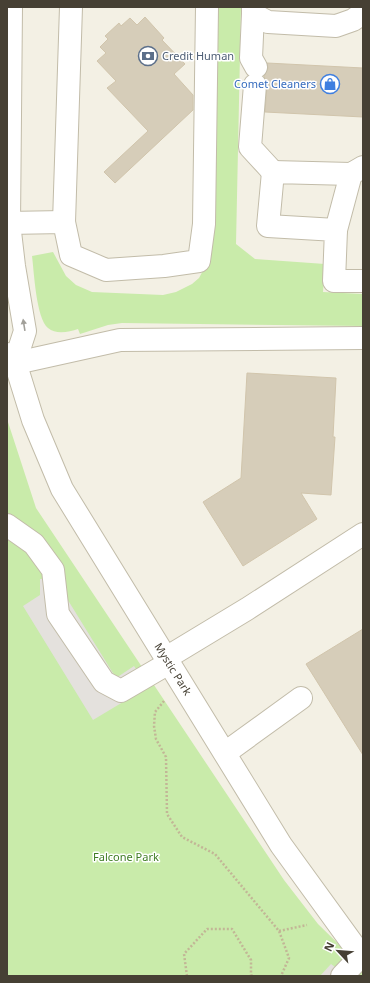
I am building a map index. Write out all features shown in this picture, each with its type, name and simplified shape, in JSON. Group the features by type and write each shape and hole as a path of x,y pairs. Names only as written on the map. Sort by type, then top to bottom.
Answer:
{"street":[{"path":"10,360 25,331 8,223 11,7"},
{"path":"71,7 64,222 70,255 106,270 164,266 200,261 204,224 207,7"},
{"path":"253,11 268,22 336,26 353,20 363,13"},
{"path":"253,11 251,58 255,76 250,147 273,172 268,226 336,230"},
{"path":"273,172 357,171 336,230 334,281 363,281"},
{"path":"8,223 64,222"},
{"path":"10,360 120,340 363,338"},
{"name":"Mystic Park","path":"10,360 62,489 281,845 362,956"},
{"path":"7,525 34,544 53,570 58,614 104,682 121,691 363,534"},
{"path":"225,754 301,698"},
{"path":"342,976 362,956"}],"path":[{"path":"164,702 156,712 154,726 156,739 166,757 167,814 182,837 214,854 279,931 289,958 281,976"},
{"path":"279,931 307,925"},
{"path":"187,976 184,954 207,929 232,929 251,960 251,975 253,976"}],"green space":[{"path":"213,7 241,7 236,244 255,259 325,264 323,292 363,294 363,326 122,323 108,325 80,334 78,329 55,332 48,328 41,315 36,294 32,256 53,252 66,276 76,285 92,292 163,295 176,292 192,284 199,278 206,265"},
{"name":"Falcone Park","path":"7,419 36,508 284,880 318,924 363,968 363,976 7,976"}],"shaded area":[{"path":"62,578 66,597 116,678 134,666 148,687 93,720 23,606 40,595 40,579"},
{"path":"331,964 347,976 320,976"}],"building":[{"path":"145,17 164,38 162,40 185,64 174,74 193,95 193,110 115,183 104,172 148,131 107,88 116,81 97,61 106,53 100,47 108,39 105,36 119,23 121,26 130,18 137,25"},
{"path":"267,63 363,68 363,117 265,112 267,86 264,76 268,68"},
{"path":"247,373 336,378 333,437 335,437 331,495 301,493 317,519 243,566 203,502 241,478"},
{"path":"363,629 363,755 306,664"}],"place":[{"name":"Credit Human","path":"148,56"},
{"name":"Comet Cleaners","path":"330,84"}]}
